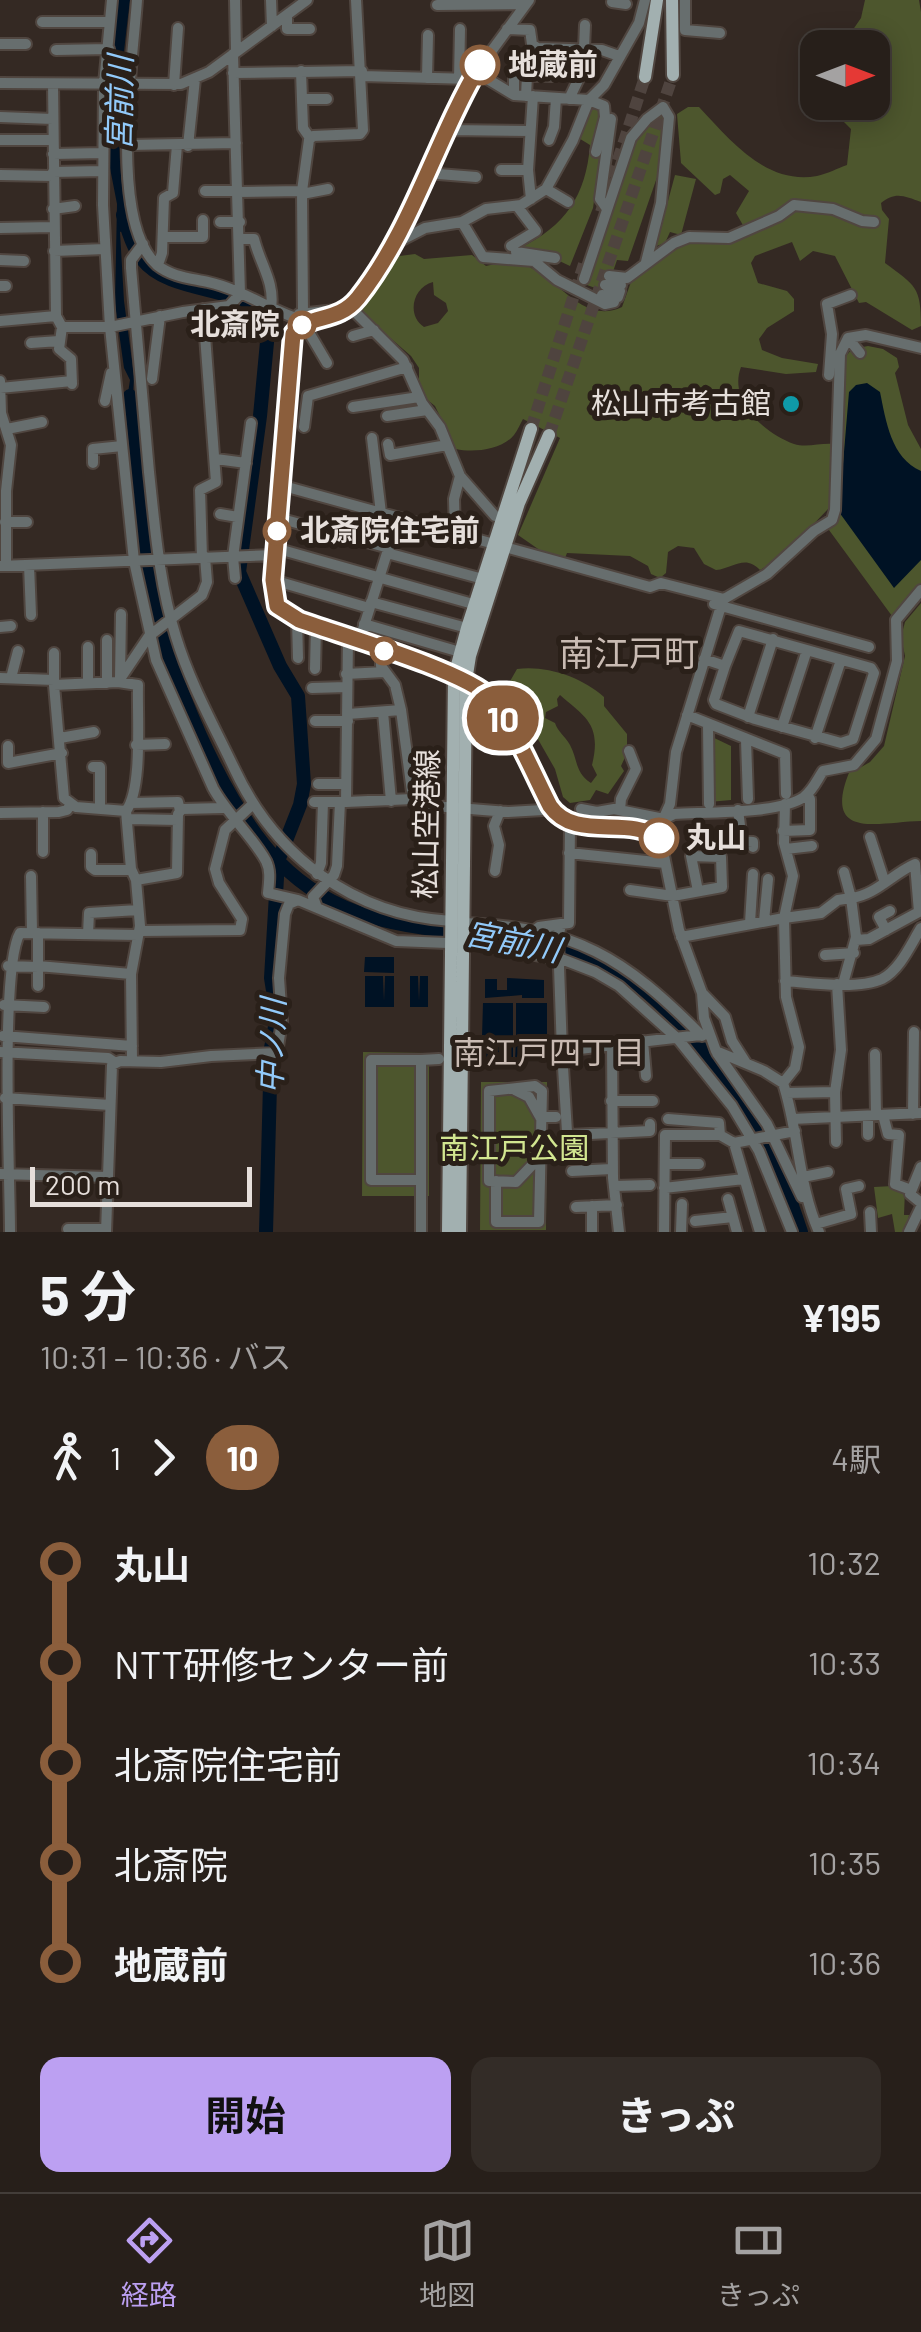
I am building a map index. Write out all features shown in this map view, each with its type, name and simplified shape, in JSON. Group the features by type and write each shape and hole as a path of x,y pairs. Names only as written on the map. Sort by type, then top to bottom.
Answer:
{"main road":[{"path":"645,77 656,0"},
{"path":"672,0 672,75"},
{"name":"松山空港線","path":"460,679 500,545 502,518 531,428"},
{"name":"松山空港線","path":"460,1232 456,932 460,652 467,628 480,606 483,579 549,434"},
{"name":"松山空港線","path":"448,1232 446,1041 456,932"}],"street":[{"path":"112,0 102,153 105,249 136,561 150,635 178,715 223,808 265,859 268,893 314,901 396,941 456,932 532,933 607,956 639,976 706,1035 771,1135 817,1228 851,1214 846,1189 859,1186"},
{"path":"137,0 137,50 130,85 128,145 130,198 144,240 158,265 300,321 327,362"},
{"path":"235,0 235,140 241,239 238,296"},
{"path":"271,0 272,26"},
{"path":"0,83 174,85 195,79 308,0"},
{"path":"310,138 362,133 356,0"},
{"path":"391,246 425,228 462,222 486,209 516,206 546,188 592,99 642,18 645,0"},
{"path":"685,0 685,30 720,33"},
{"path":"442,3 528,2"},
{"path":"346,310 391,246 469,77 528,2"},
{"path":"287,15 287,29 310,30"},
{"path":"42,22 110,22"},
{"path":"584,49 585,24"},
{"path":"174,85 178,28"},
{"path":"460,29 469,77"},
{"path":"507,29 547,29"},
{"path":"530,30 534,46 619,56"},
{"path":"427,78 428,35"},
{"path":"0,44 26,44"},
{"path":"56,50 109,49"},
{"path":"301,72 304,128 310,138 302,192 300,321 292,342 273,580 277,606 297,619 460,679 495,703 556,815 570,823 656,834 661,841 681,937 702,994 706,1035"},
{"path":"514,72 524,95 530,131 531,199"},
{"path":"234,73 469,77 524,95 592,99 611,106 600,198 607,209"},
{"path":"569,99 582,74"},
{"path":"524,95 527,75 552,76"},
{"path":"158,265 162,256 164,198 173,193 195,79"},
{"path":"53,84 56,316 62,327 60,352 71,359 72,383 0,384 0,402 11,449 3,566 275,552 480,606"},
{"path":"550,140 556,98"},
{"path":"302,99 327,99"},
{"path":"592,99 606,110 596,152"},
{"path":"584,278 630,138 660,108 666,109 669,116 661,202 646,264"},
{"path":"0,117 53,118"},
{"path":"446,130 530,131"},
{"path":"128,145 182,145 251,136"},
{"path":"0,140 53,140"},
{"path":"423,148 435,153"},
{"path":"53,154 102,153"},
{"path":"502,170 528,170"},
{"path":"0,175 102,171"},
{"path":"426,173 476,177"},
{"path":"546,188 568,202"},
{"path":"205,190 328,189"},
{"path":"508,252 534,261 557,280 605,304 614,302 602,295 618,297 620,291 605,285 622,286 608,276 627,278 674,243 689,237 729,238 779,216 794,204 832,209 862,222 874,222"},
{"path":"53,209 75,206"},
{"path":"508,252 536,231 516,206"},
{"path":"163,237 203,237 209,224 240,222"},
{"path":"462,222 482,257 517,252 555,258"},
{"path":"674,243 679,225"},
{"path":"0,228 54,227"},
{"path":"241,239 254,240 272,287 272,308"},
{"path":"144,240 132,258 131,268 157,560 169,620 192,685 252,806 321,878 456,932 558,956 619,986 680,1039 719,1089 753,1139 792,1232"},
{"path":"54,251 105,249"},
{"path":"0,260 24,261"},
{"path":"828,375 832,334 827,304 850,294"},
{"path":"62,327 136,323 203,310 238,296"},
{"path":"203,310 216,482"},
{"path":"300,321 346,310 374,330 398,354 419,397 440,427 460,476 495,516 502,518"},
{"path":"0,321 19,313 56,316"},
{"path":"152,379 160,316"},
{"path":"352,336 374,330"},
{"path":"848,338 866,335 921,348 921,359"},
{"path":"848,338 860,353"},
{"path":"650,587 661,583 724,599 767,574 814,531 832,520 840,354 848,338"},
{"path":"31,344 59,341"},
{"path":"315,347 330,343"},
{"path":"105,401 114,363"},
{"path":"304,427 308,396 406,368"},
{"path":"356,421 352,404 419,397"},
{"path":"388,416 427,410"},
{"path":"7,428 42,422"},
{"path":"235,578 238,517 251,424"},
{"path":"372,438 381,513"},
{"path":"388,444 390,455 447,445"},
{"path":"93,463 93,448 122,446"},
{"path":"216,459 246,463"},
{"path":"456,533 454,499 460,476"},
{"path":"115,682 150,635 204,592 200,490 216,482 242,486"},
{"path":"280,485 869,647"},
{"path":"220,514 238,517"},
{"path":"278,518 483,579"},
{"path":"321,878 334,875 337,866 346,784 346,674 354,640 364,624 398,518"},
{"path":"5,522 27,522"},
{"path":"29,565 32,615"},
{"path":"273,580 467,628"},
{"path":"581,809 620,810 664,818 738,810 806,795 823,771 853,768 876,739 896,668 896,620 921,590"},
{"path":"656,834 670,804 676,752 720,606"},
{"path":"115,682 121,614"},
{"path":"297,619 298,658"},
{"path":"364,624 460,652"},
{"path":"314,670 316,626"},
{"path":"739,631 774,640 871,668 874,673 853,739 844,743 815,738 714,703 739,631"},
{"path":"108,640 115,682"},
{"path":"748,717 774,640"},
{"path":"88,646 88,683"},
{"path":"381,650 384,672 395,686 419,801"},
{"path":"782,727 808,650"},
{"path":"18,651 5,678 152,685"},
{"path":"54,652 62,792 70,804 179,815 223,808"},
{"path":"704,659 725,666"},
{"path":"815,738 842,660"},
{"path":"346,674 384,672"},
{"path":"132,1061 132,974 139,933 129,811 138,685"},
{"path":"312,688 347,688"},
{"path":"316,721 400,710"},
{"path":"383,712 391,801"},
{"path":"687,715 785,754 784,831 793,876 784,918 785,981 799,1047 795,1068 784,1088 806,1201"},
{"path":"708,725 709,804"},
{"path":"60,738 94,732"},
{"path":"746,740 748,799"},
{"path":"136,745 166,744"},
{"path":"620,810 621,799 636,769 629,750"},
{"path":"5,753 8,762 22,762 62,753"},
{"path":"419,801 423,766"},
{"path":"93,767 100,767 100,808"},
{"path":"318,784 346,784"},
{"path":"784,831 810,830 810,800 806,795"},
{"path":"314,901 321,878 318,802 419,801 457,808 536,811 550,806"},
{"path":"92,854 91,867 95,870 134,875 177,873 178,802 129,811"},
{"path":"0,814 65,811 70,804"},
{"path":"10,1232 2,1114 3,982 8,966 5,949 18,934 240,930 242,919 219,883 215,868 226,830 252,806"},
{"path":"495,871 499,845 494,826 500,810"},
{"path":"738,810 742,841 753,842 753,847"},
{"path":"43,812 43,852"},
{"path":"532,933 539,926 569,923 570,823"},
{"path":"870,837 884,880"},
{"path":"786,849 812,846"},
{"path":"569,853 665,863"},
{"path":"681,937 821,913 838,900 874,891 884,880 915,864 920,913 869,939 856,940"},
{"path":"836,1142 840,984 856,940 844,872"},
{"path":"750,923 753,874"},
{"path":"31,876 38,986"},
{"path":"764,921 768,879"},
{"path":"630,890 673,896 698,892"},
{"path":"1,1052 108,1058 114,1062 191,1063 212,1053 274,1055 282,1020 279,978 285,911 291,902 286,897"},
{"path":"88,934 88,913 138,910"},
{"path":"886,930 878,918 890,910"},
{"path":"561,924 558,956 562,1132 570,1136 650,1128 666,1135 720,1135 734,1143 835,1116 917,1113 914,1032"},
{"path":"785,981 840,984 882,979 898,964 921,928"},
{"path":"825,955 854,953"},
{"path":"8,966 132,974"},
{"path":"702,994 725,1016 732,1041 747,1064"},
{"path":"4,1006 44,1007"},
{"path":"562,1051 706,1035"},
{"path":"3,1036 132,1046"},
{"path":"643,1040 646,1076"},
{"path":"612,1044 612,1169 619,1232"},
{"path":"716,1051 747,1064 784,1088 835,1092"},
{"path":"868,1135 876,1116 875,1054"},
{"path":"421,1180 370,1180 371,1060 430,1059 421,1232"},
{"path":"68,1229 106,1230 110,1068 114,1062"},
{"path":"496,1181 492,1228 538,1222 529,1182 546,1117 541,1089 535,1086 489,1092 489,1181 496,1181 529,1182"},
{"path":"5,1098 110,1105"},
{"path":"611,1101 652,1101"},
{"path":"876,1116 888,1134 899,1135 895,1184 910,1190"},
{"path":"668,1120 681,1124 719,1123 720,1135"},
{"path":"664,1232 666,1135"},
{"path":"734,1143 760,1232"},
{"path":"529,1182 538,1158"},
{"path":"665,1164 699,1164"},
{"path":"909,1232 921,1205 910,1190 921,1168"},
{"path":"572,1171 612,1169"},
{"path":"803,1177 828,1172"},
{"path":"4,1174 108,1176"},
{"path":"664,1188 744,1178"},
{"path":"615,1186 650,1184"},
{"path":"728,1198 737,1232"},
{"path":"682,1204 682,1232"},
{"path":"576,1207 617,1205"},
{"path":"592,1206 592,1232"},
{"path":"870,1212 872,1232"},
{"path":"703,1217 733,1217"}],"green space":[{"path":"865,0 919,0 921,202 896,196 881,203 889,219 885,263 915,288 921,326 912,330 866,302 859,303 835,256 813,251 800,261 792,242 755,256 751,263 758,283 787,291 794,299 794,311 767,328 759,339 762,350 818,364 816,372 786,374 741,367 738,380 744,403 771,432 799,445 833,444 840,363 852,349 868,346 897,358 899,367 895,373 908,425 921,449 921,586 892,616 829,530 832,460 829,508 781,558 760,570 744,562 716,570 704,564 694,548 678,546 668,552 666,573 660,578 630,556 567,553 565,558 541,551 518,535 560,438 523,419 514,435 502,444 471,451 456,449 435,406 425,398 419,368 411,356 358,310 392,257 415,254 424,259 472,255 486,266 517,263 544,276 593,310 622,307 631,282 665,255 691,241 748,234 736,213 749,191 730,175 723,179 720,193 715,195 681,163 677,114 688,107 699,107 751,158 782,174 799,177 817,176 847,165 851,129 842,120 890,120 890,30 853,30 861,18","holes":["433,282 434,295 446,303 448,311 438,323 424,327 418,322 414,302 426,285"]},
{"path":"593,106 602,108 602,147 593,208 570,266 532,248 520,248 561,219 578,194 590,145 577,137"},
{"path":"666,111 662,163 628,261 617,260 606,292 587,285 633,138 639,129"},
{"path":"675,175 696,179 681,235 670,232 665,243 651,248 658,238"},
{"path":"921,603 921,821 858,822 848,818 843,793 850,770 870,762 884,746 905,656 901,637 905,622"},
{"path":"517,669 540,669 574,678 604,697 604,706 627,734 627,753 621,766 624,771 608,794 596,790 590,800 570,803 563,797 555,769 509,683","holes":["560,695 584,716 593,731 592,765 597,775 591,783 579,771 570,745 555,723 545,718 546,712 558,706"]},
{"path":"708,735 731,746 731,800 709,802"},
{"name":"南江戸公園","path":"363,1052 429,1053 429,1196 362,1196"},
{"name":"南江戸公園","path":"481,1082 547,1082 546,1230 480,1230"},
{"path":"874,1187 905,1190 904,1215 909,1215 906,1232 895,1232 892,1214 878,1218"}],"water":[{"name":"宮前川","path":"117,0 130,0 119,143 130,228 120,232 134,376 132,416 130,380 124,368 115,304 117,204 110,168"},
{"path":"867,383 880,392 896,448 921,471 921,560 894,588 839,512 849,392 856,385"},
{"path":"365,957 394,957 394,973 364,972"},
{"path":"365,976 383,976 384,1001 385,976 394,976 394,1007 365,1007"},
{"path":"410,976 418,976 419,1001 420,976 428,976 428,1007 410,1007"},
{"path":"507,978 544,980 544,998 485,998 485,979 497,979 497,990 507,990"},
{"path":"483,1003 513,1003 513,1037 482,1037"},
{"path":"516,1003 547,1003 547,1038 516,1037"},
{"path":"482,1039 513,1039 513,1061 493,1060 492,1043 491,1060 482,1060"},
{"path":"516,1039 547,1039 547,1061 515,1061"}],"waterway":[{"name":"宮前川","path":"123,215 136,249 155,271 171,280 245,301 269,321 239,572 280,666 298,696 304,784 278,861 271,978 277,1016 271,1048 266,1232"},
{"name":"宮前川","path":"130,396 144,543 170,660 218,772 258,836 300,881 345,908 419,927 557,946 613,968 641,987 693,1038 738,1097 776,1164 801,1232"}],"tunnel":[{"path":"549,435 673,75"},
{"path":"601,212 645,77"},
{"path":"531,429 584,264"}],"bus line":[{"name":"10","path":"480,65 391,246 363,292 341,314 304,324 293,334 274,556 274,599 282,612 299,620 480,689 495,703 550,806 562,819 646,832 659,838"}],"place":[{"name":"地蔵前","path":"480,65"},
{"name":"北斎院","path":"302,325"},
{"name":"松山市考古館","path":"791,404"},
{"name":"北斎院住宅前","path":"277,531"},
{"name":"丸山","path":"659,838"}],"district":[{"name":"南江戸町","path":"629,654"},
{"name":"南江戸四丁目","path":"549,1053"}],"water label":[{"name":"中ノ川","path":"272,1046"}]}
